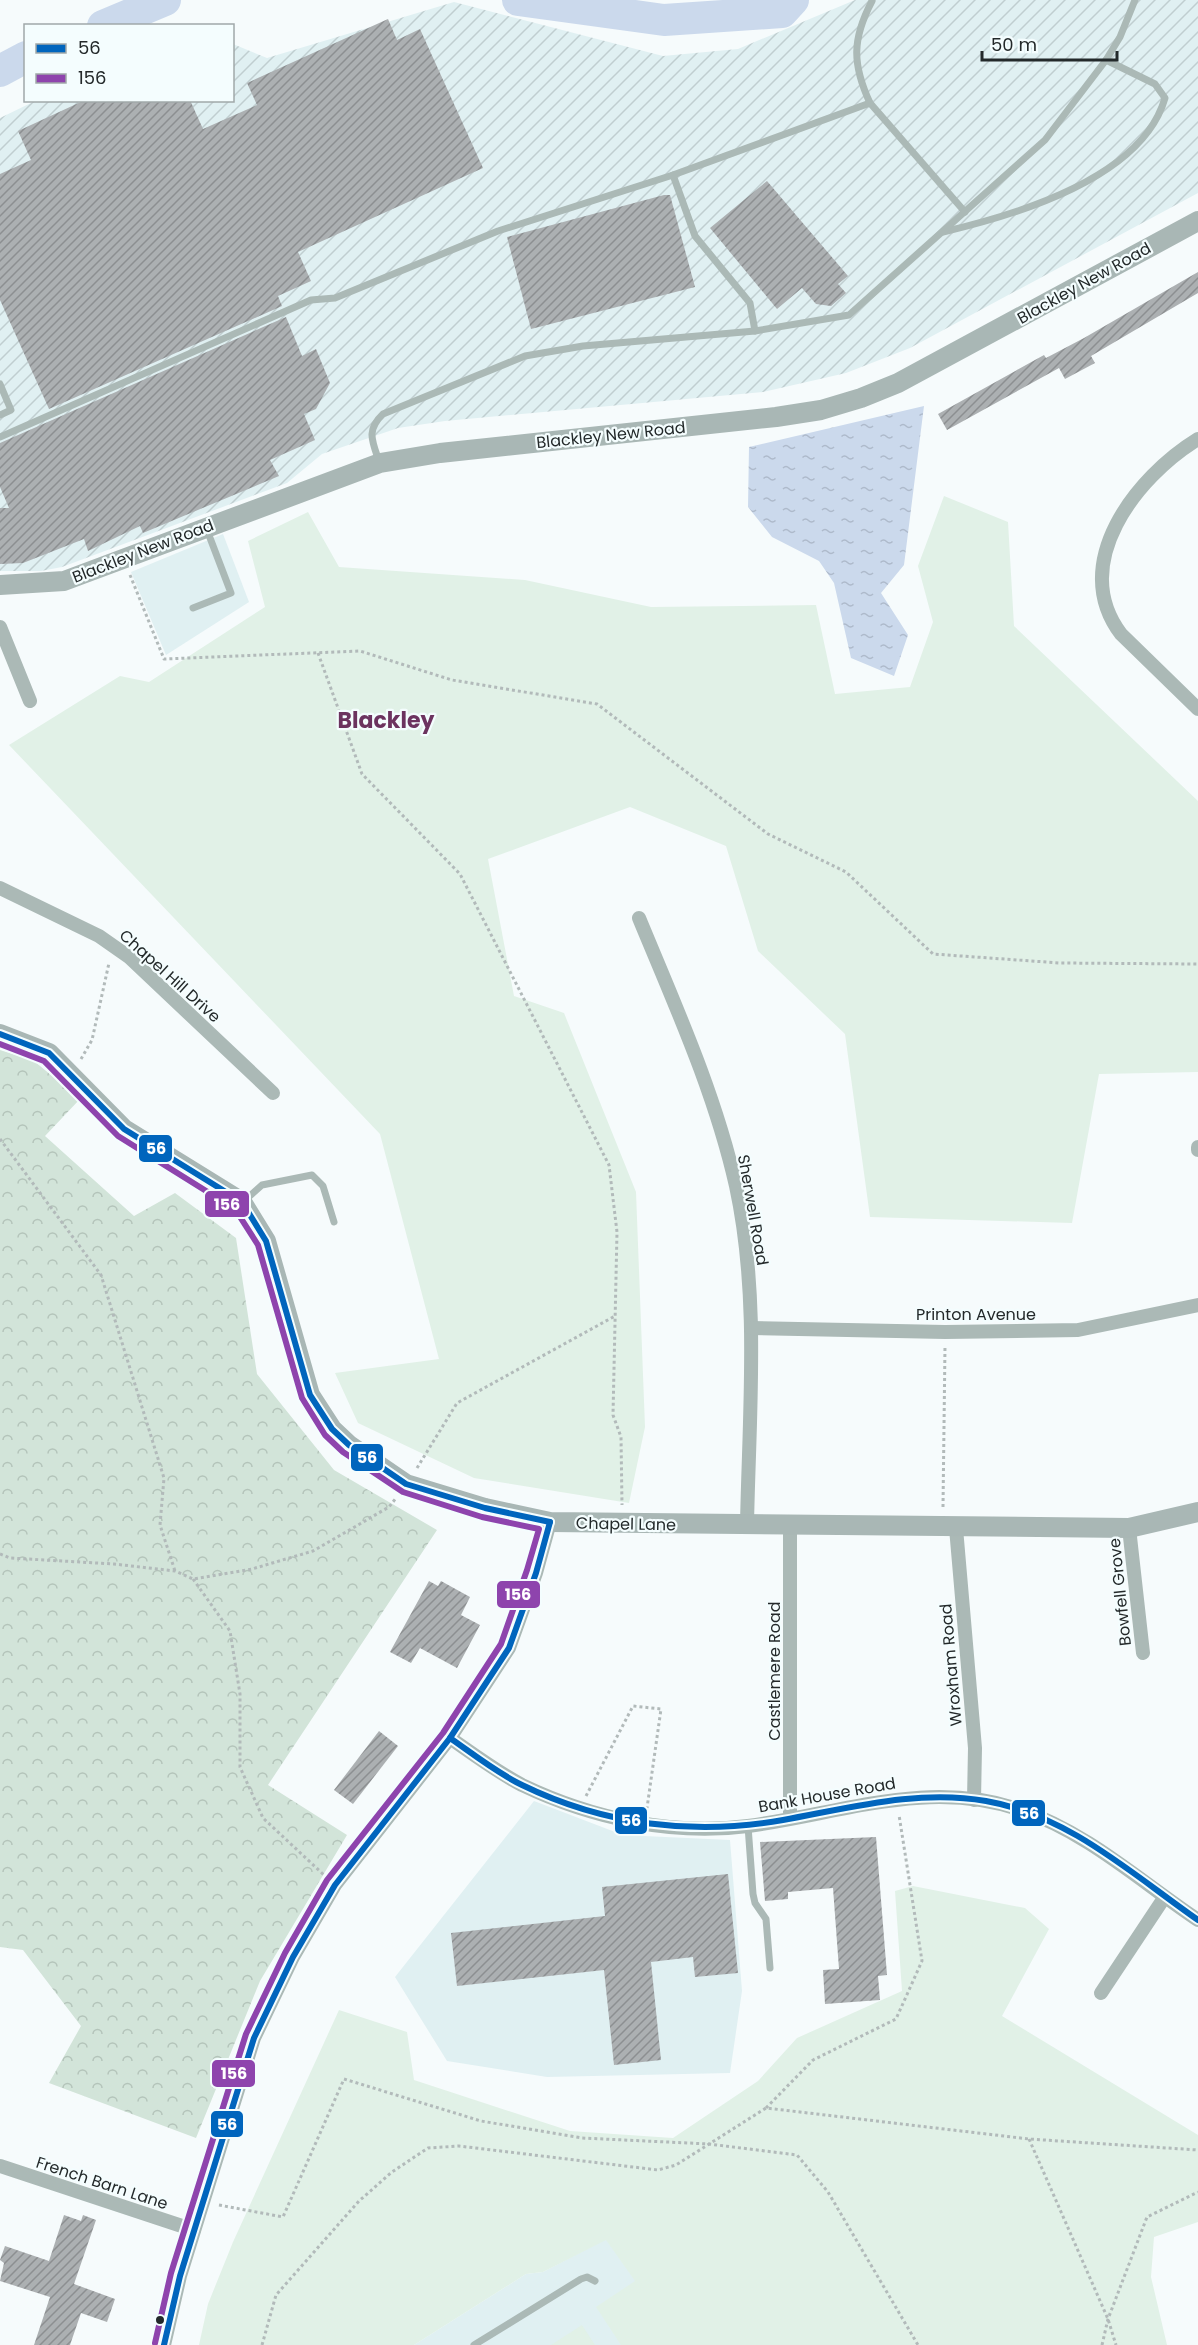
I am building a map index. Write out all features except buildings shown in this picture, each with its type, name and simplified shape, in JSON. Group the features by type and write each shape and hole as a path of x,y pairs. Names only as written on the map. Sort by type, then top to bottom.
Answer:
{"street":[{"name":"Blackley New Road","path":"0,585 64,581 380,463 440,453 776,417 821,410 861,398 941,361 1198,221"},
{"path":"1198,440 1159,467 1138,492 1110,540 1101,571 1101,590 1111,621 1120,634 1198,709"},
{"path":"0,627 4,651 30,701"},
{"name":"Chapel Hill Drive","path":"0,888 99,936 129,957 273,1093"},
{"name":"Sherwell Road","path":"639,918 715,1107 736,1187 747,1260 751,1328 747,1525"},
{"name":"Chapel Lane","path":"0,1035 49,1053 105,1112 143,1142 224,1188 242,1202 266,1241 300,1368 319,1411 349,1444 406,1484 484,1508 550,1522 621,1525 790,1524 1129,1528 1198,1512"},
{"name":"Printon Avenue","path":"751,1328 945,1332 1078,1330 1198,1305"},
{"path":"164,2345 202,2202 254,2038 293,1957 335,1885 450,1738 508,1648 536,1573 550,1522"},
{"name":"Castlemere Road","path":"790,1524 790,1817"},
{"name":"Wroxham Road","path":"950,1526 975,1748 974,1800"},
{"name":"Bowfell Grove","path":"1129,1528 1143,1653"},
{"name":"Bank House Road","path":"450,1738 522,1784 580,1808 645,1824 682,1828 748,1826 896,1798 940,1796 1020,1809 1068,1829 1198,1920"},
{"path":"1101,1993 1164,1898"},
{"name":"French Barn Lane","path":"0,2166 194,2230"}],"lane":[{"path":"380,463 370,436 371,429 382,414 525,357 583,346 755,332 849,315 1045,140 1106,60 1120,37 1135,0"},
{"path":"872,1 861,21 855,43 862,85 870,103 965,212"},
{"path":"942,232 995,218 1046,200 1084,183 1135,147 1161,113 1165,98 1155,84 1106,60"},
{"path":"0,437 310,300 335,298 498,231 673,175 870,103"},
{"path":"673,175 695,236 750,303 755,332"},
{"path":"0,384 11,410 0,415"},
{"path":"192,608 231,593 207,528"},
{"path":"242,1202 262,1185 312,1175 322,1186 334,1222"},
{"path":"748,1826 753,1894 755,1903 766,1919 770,1968"},
{"path":"474,2345 581,2279 587,2277 595,2281"}],"path":[{"path":"124,559 164,659 360,651 452,680 597,704 768,834 846,872 933,954 1060,963 1198,964"},
{"path":"318,653 362,774 460,874 609,1165 617,1232 613,1415 621,1437 624,1476 621,1525"},
{"path":"69,1072 92,1040 109,963 99,936"},
{"path":"0,1139 101,1275 164,1478 160,1525 175,1571"},
{"path":"193,1579 252,1569 313,1551 389,1507 429,1453 457,1403 615,1316"},
{"path":"945,1332 950,1526"},
{"path":"0,1554 10,1558 114,1564 175,1571 193,1579 231,1631 240,1694 240,1767 262,1818 335,1885"},
{"path":"580,1808 633,1706 661,1709 645,1824"},
{"path":"262,2345 276,2295 359,2201 392,2172 428,2148 459,2146 658,2170 676,2165 766,2108 813,2060 896,2019 922,1961 896,1798"},
{"path":"202,2202 283,2217 344,2079 481,2121 582,2138 709,2144 797,2155 828,2192 918,2345"},
{"path":"766,2108 1029,2139 1198,2150"},
{"path":"1029,2139 1108,2319 1116,2345"},
{"path":"1102,2345 1108,2319 1147,2217 1198,2192"}],"shaded area":[{"path":"855,0 1198,0 1198,193 910,348 846,373 763,392 445,421 398,428 322,454 287,483 62,567 41,571 0,571 0,118 33,102 234,102 234,44 267,58 454,2 663,56 738,49"},
{"path":"944,496 1008,522 1014,626 1198,801 1198,1072 1099,1074 1072,1223 870,1217 845,1034 758,951 726,846 630,807 488,859 514,996 564,1013 636,1192 645,1427 629,1503 474,1478 358,1423 335,1373 439,1359 380,1134 9,745 120,676 149,682 265,607 248,541 308,512 339,567 525,580 651,607 816,605 835,694 910,687 933,622 918,566"},
{"path":"223,534 249,602 166,655 131,572"},
{"path":"534,1801 623,1835 730,1840 742,1991 730,2073 547,2077 447,2061 395,1977"},
{"path":"913,1886 1025,1908 1049,1929 1002,2016 1198,2135 1198,2222 1154,2237 1151,2277 1167,2345 621,2345 596,2307 635,2281 606,2240 543,2272 526,2274 414,2345 199,2345 208,2304 233,2242 339,2010 407,2032 414,2080 570,2131 673,2138 758,2081 797,2038 902,1991 895,1891"},
{"path":"606,2239 635,2280 893,2345 414,2345 526,2274 543,2272"},
{"path":"582,2325 595,2345 551,2345"}],"green space":[{"path":"0,1050 34,1061 80,1099 45,1136 134,1216 175,1193 236,1238 257,1374 334,1470 437,1530 268,1785 347,1835 260,1981 196,2138 49,2083 81,2026 23,1950 0,1947"}],"water":[{"path":"924,406 904,565 881,593 908,635 894,676 851,658 834,583 819,561 772,537 748,507 749,447"}],"waterway":[{"path":"108,24 165,0"},
{"path":"518,0 664,20 782,12 793,0"},
{"path":"0,71 24,58"}],"transit line":[{"name":"56","path":"0,1034 49,1053 124,1129 242,1202 266,1241 310,1395 332,1429 349,1445 406,1484 485,1508 550,1522"},
{"name":"156","path":"0,1044 44,1061 118,1136 235,1209 258,1245 302,1398 325,1435 343,1452 403,1492 482,1517 539,1529 501,1644 443,1733 327,1880 285,1953 246,2034 171,2273 155,2343"},
{"name":"56","path":"164,2345 180,2276 254,2038 293,1957 335,1885 450,1738 509,1648 536,1573 550,1522"},
{"name":"56","path":"450,1738 503,1775 553,1799 585,1810 650,1824 683,1827 750,1825 884,1801 935,1797 986,1801 1016,1808 1072,1833 1124,1866 1198,1920"}],"district":[{"name":"Blackley","path":"386,720"}]}
